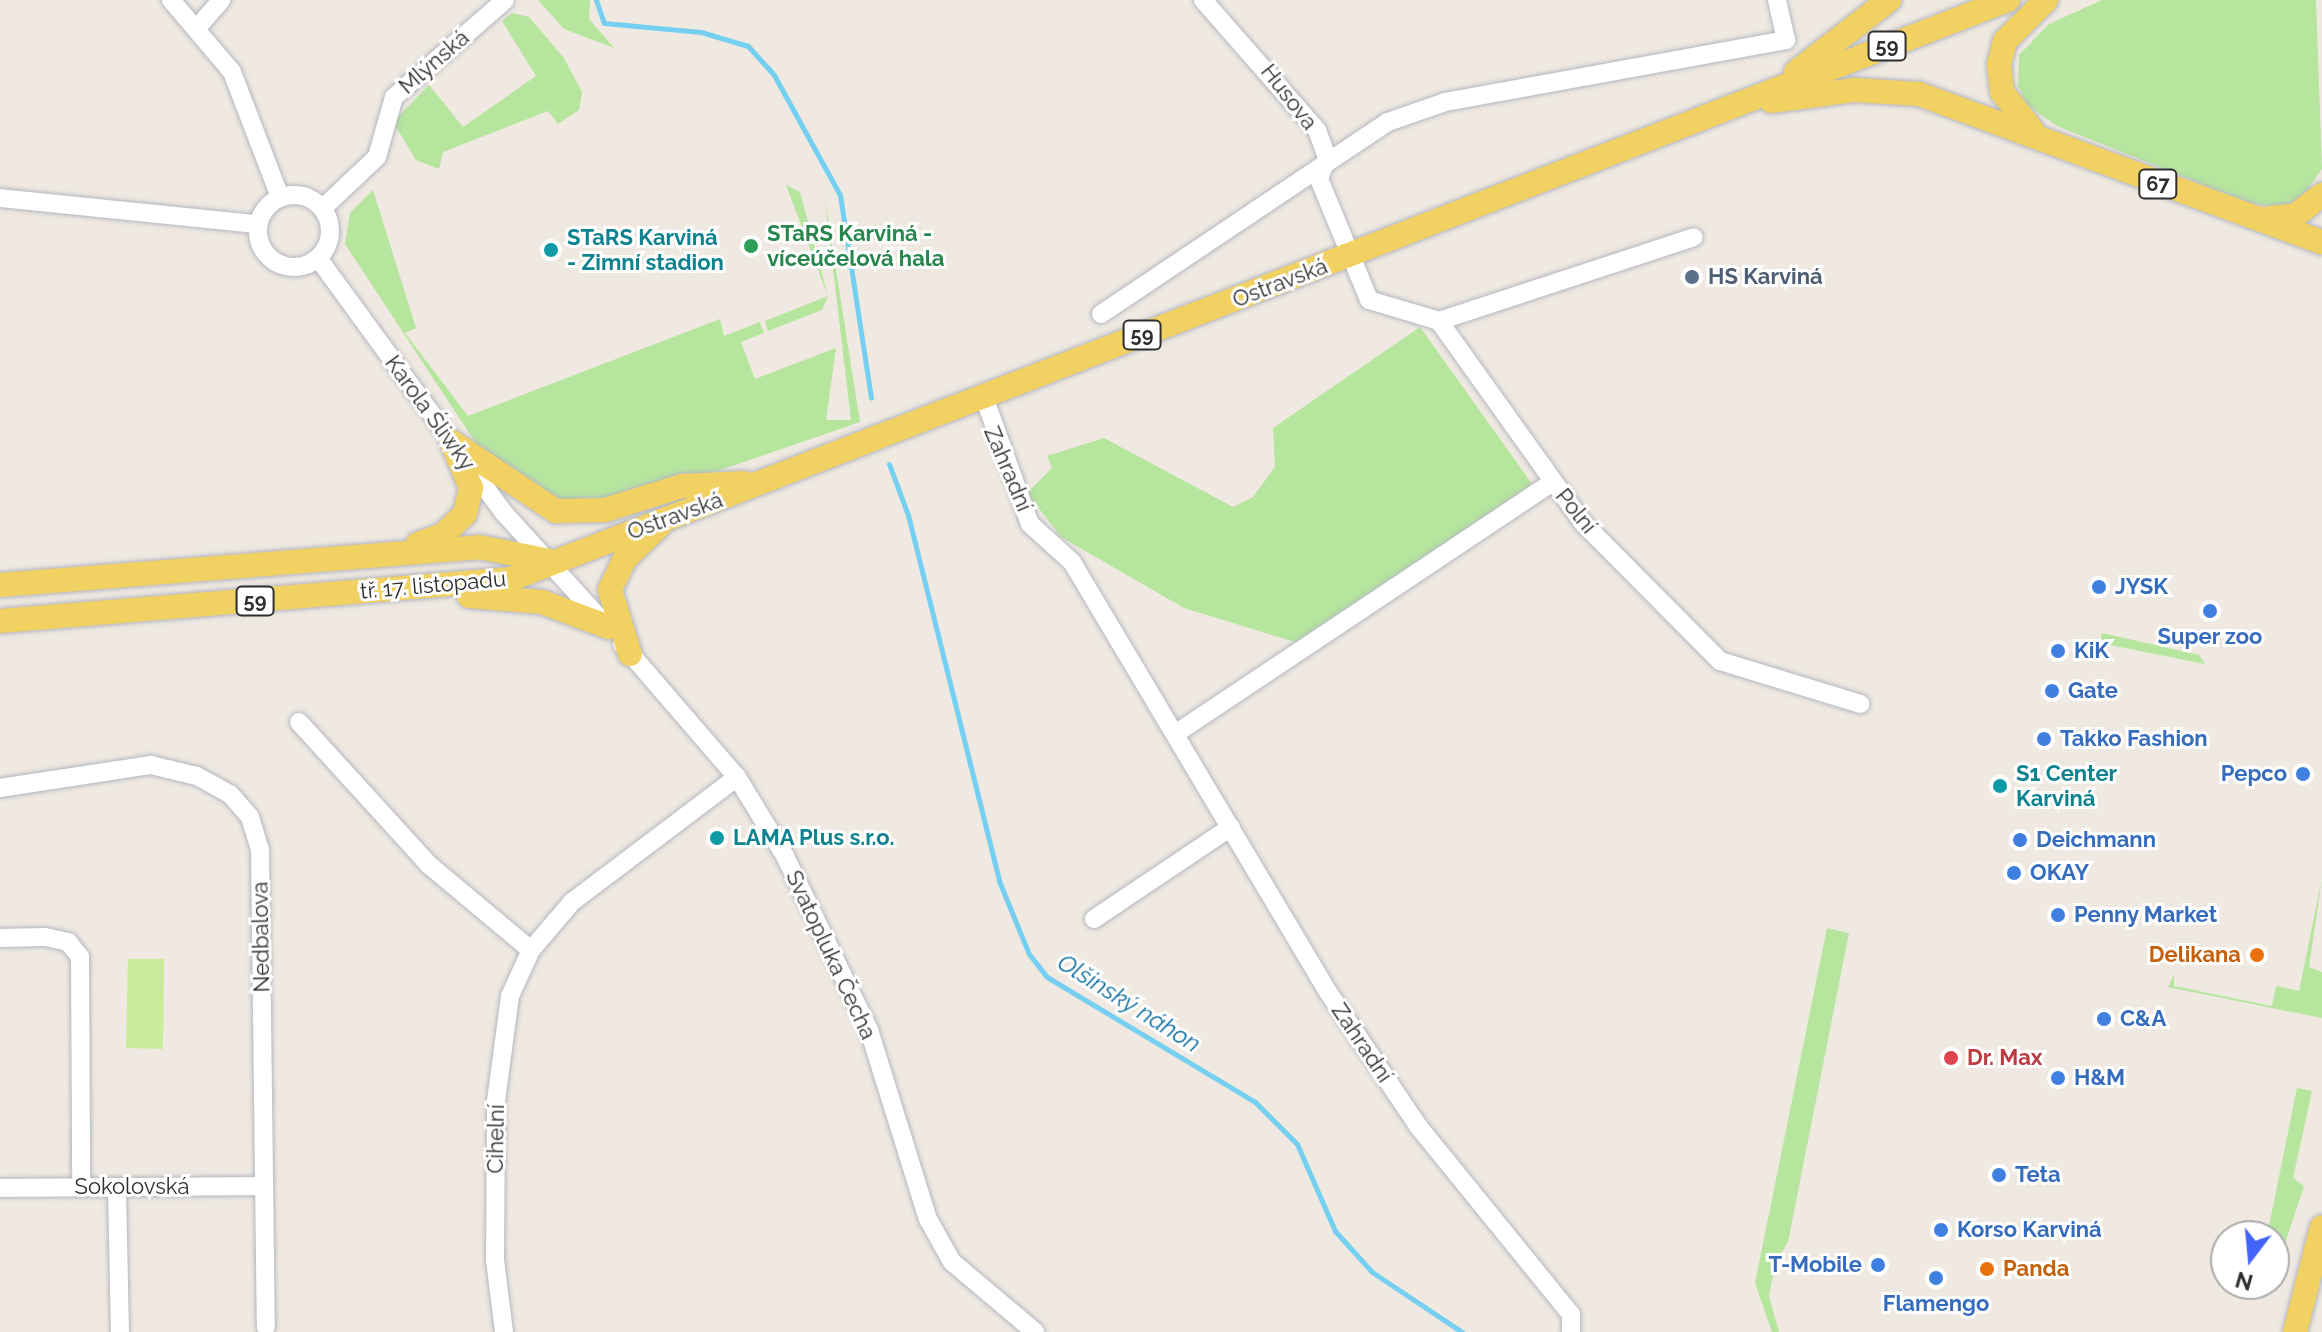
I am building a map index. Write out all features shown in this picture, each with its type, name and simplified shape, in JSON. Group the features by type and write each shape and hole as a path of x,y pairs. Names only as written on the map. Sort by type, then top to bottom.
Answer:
{"main road":[{"path":"1767,93 1889,0"},
{"name":"Ostravská","path":"550,561 766,482 2008,0"},
{"path":"2040,137 2008,103 1999,64 2005,41 2046,0"},
{"path":"1733,106 1855,90 1907,91 2040,137"},
{"name":"67","path":"2040,137 2246,218 2322,242"},
{"path":"2246,218 2286,218 2322,195"},
{"name":"67","path":"2277,228 2322,256"},
{"path":"452,442 539,505 566,513 605,510 682,486 766,482"},
{"path":"391,554 443,535 465,514 471,488 452,442"},
{"path":"630,654 612,613 613,580 666,519"},
{"name":"tř. 17. listopadu","path":"0,585 495,548 550,561"},
{"name":"tř. 17. listopadu","path":"0,621 511,579 550,561"},
{"path":"399,589 526,599 608,627"},
{"path":"2295,1332 2322,1227"}],"street":[{"path":"171,0 232,72 280,197"},
{"path":"197,28 221,0"},
{"name":"Mlýnská","path":"323,208 377,157 394,97 505,0"},
{"name":"Husova","path":"1203,0 1288,91 1327,158"},
{"path":"1101,314 1327,158 1388,122 1445,102 1786,40 1777,0"},
{"path":"1327,158 1319,179 1347,257 1369,300 1439,321 1694,237"},
{"path":"280,197 307,197 323,208 331,234 318,258 298,267 276,262 261,246 258,224 280,197"},
{"path":"0,198 258,224"},
{"name":"Karola Śliwky","path":"318,258 452,442 550,561"},
{"name":"Polní","path":"1439,321 1584,524 1720,661 1861,704"},
{"name":"Zahradní","path":"984,397 1030,524 1072,562 1328,992 1418,1126 1571,1314 1571,1332"},
{"path":"1175,734 1553,482"},
{"name":"Svatopluka Čecha","path":"550,561 737,777 785,856 869,1030 928,1219 952,1262 1035,1332"},
{"path":"299,722 428,864 531,950"},
{"name":"Nedbalova","path":"0,788 151,765 197,776 230,794 250,817 260,850 266,1327"},
{"name":"Cihelní","path":"504,1332 495,1260 499,1048 510,996 531,950 572,902 737,777"},
{"path":"1094,919 1231,827"},
{"path":"0,938 45,937 68,942 80,957 81,1186"},
{"name":"Sokolovská","path":"0,1188 81,1186 117,1190 264,1186"},
{"path":"117,1190 120,1332"}],"green space":[{"path":"538,0 590,0 589,19 614,48 564,29"},
{"path":"2102,0 2316,0 2322,169 2302,198 2286,207 2249,203 2057,126 2027,105 2018,86 2019,55 2049,24"},
{"path":"512,13 529,17 564,58 582,92 579,110 558,124 548,111 443,152 439,169 416,160 393,122 429,85 463,127 536,76 502,21"},
{"path":"786,185 800,192 828,296"},
{"path":"373,190 416,328 405,333 468,416 720,319 724,336 760,322 764,333 741,342 755,379 836,348 826,420 851,420 824,193 860,422 656,492 558,507 479,448 345,244 350,213"},
{"path":"828,296 822,310 768,331 765,321"},
{"path":"1420,327 1532,484 1298,643 1184,608 1061,537 1027,493 1052,468 1047,456 1104,438 1233,507 1253,497 1275,467 1273,428"},
{"path":"2102,633 2199,655 2205,664 2100,643"},
{"path":"2322,878 2309,967 2322,972 2322,1018 2168,987 2174,975 2174,986 2272,1006 2276,986 2299,991"},
{"path":"1827,928 1849,933 1788,1242 1775,1263 1769,1296 1779,1332 1772,1332 1755,1283"},
{"path":"128,959 164,959 163,1049 126,1048"},
{"path":"2297,1088 2312,1091 2293,1178 2304,1186 2290,1228 2290,1220 2270,1220"}],"waterway":[{"name":"Olšinský náhon","path":"596,0 604,23 701,32 748,46 774,75 840,195 871,398"},
{"name":"Olšinský náhon","path":"889,464 908,515 999,881 1029,954 1047,977 1255,1102 1297,1144 1335,1231 1372,1272 1462,1332"}],"place":[{"name":"STaRS Karviná - víceúčelová hala","path":"751,246"},
{"name":"STaRS Karviná - Zimní stadion","path":"551,250"},
{"name":"HS Karviná","path":"1692,277"},
{"name":"JYSK","path":"2099,587"},
{"name":"Super zoo","path":"2210,611"},
{"name":"KiK","path":"2058,651"},
{"name":"Gate","path":"2052,691"},
{"name":"Takko Fashion","path":"2044,739"},
{"name":"Pepco","path":"2303,774"},
{"name":"S1 Center Karviná","path":"2000,786"},
{"name":"LAMA Plus s.r.o.","path":"717,838"},
{"name":"Deichmann","path":"2020,840"},
{"name":"OKAY","path":"2014,873"},
{"name":"Penny Market","path":"2058,915"},
{"name":"Delikana","path":"2257,955"},
{"name":"C&A","path":"2104,1019"},
{"name":"Dr. Max","path":"1951,1058"},
{"name":"H&M","path":"2058,1078"},
{"name":"Teta","path":"1999,1175"},
{"name":"Korso Karviná","path":"1941,1230"},
{"name":"T-Mobile","path":"1878,1265"},
{"name":"Panda","path":"1987,1269"},
{"name":"Flamengo","path":"1936,1278"}]}
